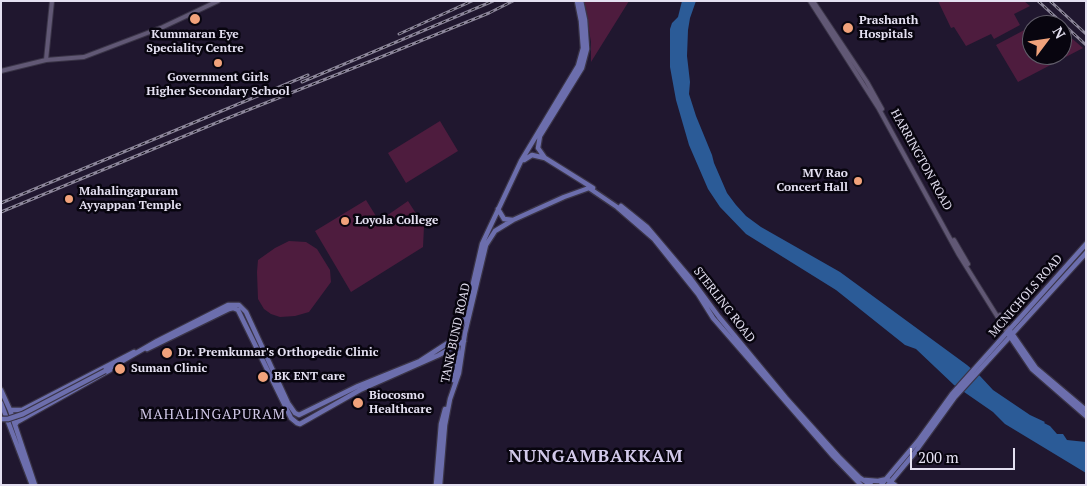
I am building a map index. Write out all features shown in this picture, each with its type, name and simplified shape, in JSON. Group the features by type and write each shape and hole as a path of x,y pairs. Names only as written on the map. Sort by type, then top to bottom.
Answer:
{"main road":[{"path":"484,244 498,209 522,161 581,63 583,48 577,1"},
{"path":"545,158 538,148 540,136 588,49 581,1"},
{"path":"522,161 532,155 545,158"},
{"name":"STERLING ROAD","path":"545,158 614,202 647,227 756,362 836,454 861,479 871,485"},
{"path":"484,244 495,231 513,220 573,193 579,188 579,180"},
{"name":"STERLING ROAD","path":"573,193 589,188 617,207 654,239 698,294 713,318 833,456 861,485"},
{"path":"498,209 504,219 513,220"},
{"name":"TANK BUND ROAD","path":"440,485 445,425 450,399 459,373 465,333 484,244"},
{"name":"TANK BUND ROAD","path":"436,485 441,424 458,357 457,337 466,314 473,279 484,244"},
{"name":"MCNICHOLS ROAD","path":"953,395 1086,244"},
{"path":"1009,332 1086,252"},
{"path":"10,410 22,410 228,305 239,304 246,312 289,403 295,413 299,415 303,415 358,386 420,361 465,333"},
{"path":"1,419 24,414 114,365 234,308 238,310 291,418 297,423 305,422 360,390 439,355 464,341"},
{"path":"1009,332 1036,368 1086,410"},
{"path":"1009,332 1032,369 1086,416"},
{"path":"132,356 157,341"},
{"path":"12,425 110,371 114,365"},
{"path":"2,391 10,410 12,425 33,485"},
{"path":"891,483 896,474 913,455 953,395"},
{"path":"881,485 891,483 918,441 953,395"},
{"path":"1,403 2,412 12,425"},
{"path":"303,415 305,422"},
{"path":"1,423 5,422 12,425"},
{"path":"861,479 891,483"}],"street":[{"path":"46,60 52,1"},
{"path":"1,71 46,60 84,57 163,28 218,1"},
{"name":"HARRINGTON ROAD","path":"812,1 867,82 955,242 1009,332"},
{"path":"1,384 2,391"}],"shaded area":[{"path":"584,1 629,1 591,62 591,42"},
{"path":"938,1 1024,1 1030,6 1014,14 1020,25 994,39 991,34 966,46 954,27 951,28"},
{"path":"1022,31 1022,65 1050,65 1018,82 996,45"},
{"path":"1072,39 1083,48 1072,54"},
{"path":"440,121 458,151 406,183 388,153"},
{"path":"366,200 379,221 408,201 424,226 423,247 351,292 315,231"},
{"path":"289,241 306,242 317,249 330,270 331,282 309,312 295,316 280,317 264,309 258,299 258,260"}],"water":[{"path":"682,1 696,1 688,30 689,94 714,163 727,193 736,205 746,216 761,227 840,272 967,365 993,390 1030,415 1045,422 1057,434 1063,434 1067,440 1086,442 1086,473 1005,424 993,412 954,385 916,349 905,345 836,290 746,234 720,207 708,189 689,145 676,100 670,67 670,29 672,23 678,17"}],"railway":[{"path":"399,34 472,1"},
{"path":"302,82 493,1"},
{"path":"1,212 489,13 513,1"},
{"path":"1038,1 1086,45"},
{"path":"1050,1 1086,34"},
{"path":"1,203 308,75"}],"place":[{"name":"Kummaran Eye Speciality Centre","path":"195,19"},
{"name":"Prashanth Hospitals","path":"848,28"},
{"name":"Government Girls Higher Secondary School","path":"218,63"},
{"name":"MV Rao Concert Hall","path":"858,181"},
{"name":"Mahalingapuram Ayyappan Temple","path":"69,199"},
{"name":"Loyola College","path":"345,221"},
{"name":"Dr. Premkumar's Orthopedic Clinic","path":"167,353"},
{"name":"Suman Clinic","path":"120,369"},
{"name":"BK ENT care","path":"263,377"},
{"name":"Biocosmo Healthcare","path":"358,403"}],"district":[{"name":"MAHALINGAPURAM","path":"213,415"},
{"name":"NUNGAMBAKKAM","path":"596,457"}]}
